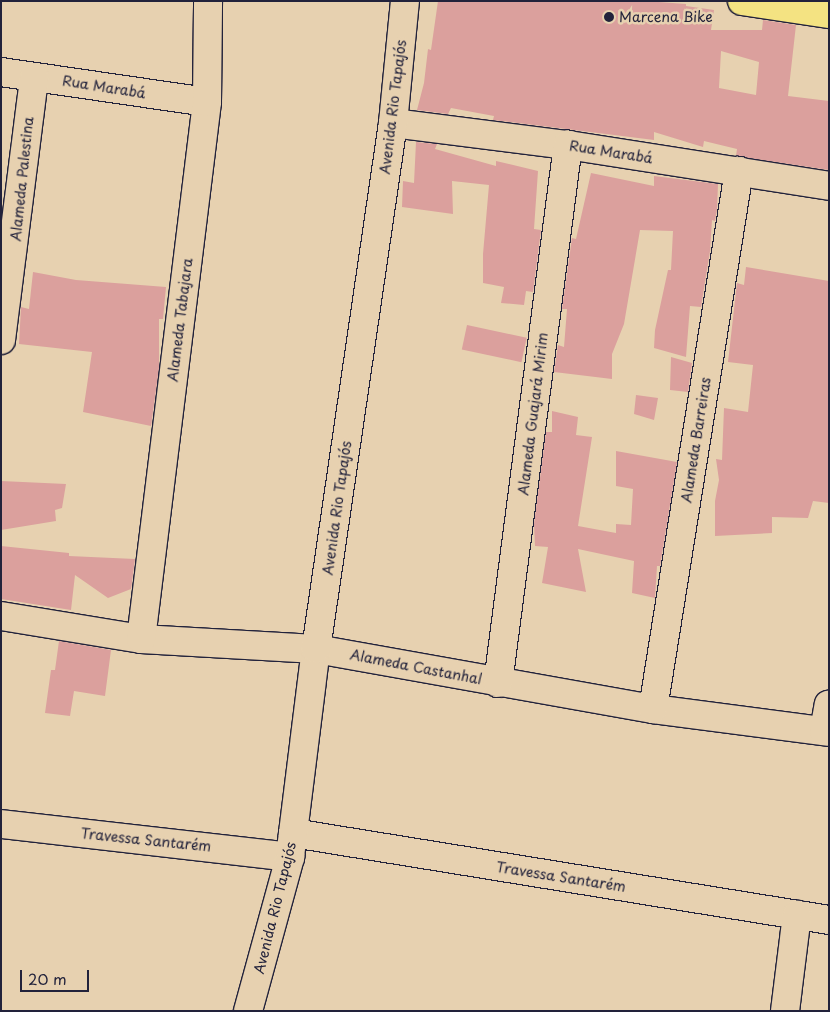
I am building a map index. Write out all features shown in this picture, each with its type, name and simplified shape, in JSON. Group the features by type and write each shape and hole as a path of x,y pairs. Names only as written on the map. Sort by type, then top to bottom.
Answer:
{"main road":[{"path":"742,1 829,14"}],"street":[{"name":"Alameda Tabajara","path":"141,639 207,102 208,1"},
{"name":"Avenida Rio Tapajós","path":"248,1011 292,845 316,649 393,123 405,1"},
{"name":"Rua Marabá","path":"1,72 207,102"},
{"name":"Alameda Palestina","path":"1,340 7,252 34,76"},
{"name":"Rua Marabá","path":"393,123 568,146 829,186"},
{"name":"Alameda Guajará Mirim","path":"498,683 568,146"},
{"name":"Alameda Barreiras","path":"653,709 739,171"},
{"name":"Alameda Castanhal","path":"1,616 141,639 316,649 498,683 653,709 826,731"},
{"path":"826,731 829,704"},
{"name":"Travessa Santarém","path":"1,824 292,845 829,920"},
{"path":"785,1011 798,915"}],"building":[{"path":"438,1 645,1 686,4 686,6 714,10 711,30 762,30 763,20 796,25 788,96 829,101 829,170 736,156 737,149 704,141 703,147 654,132 654,140 493,120 494,116 451,108 448,114 417,110 424,83 428,49 431,50","holes":["721,51 759,62 756,95 719,88"]},
{"path":"416,142 437,144 435,149 496,166 496,161 538,171 534,229 541,230 533,292 526,291 524,305 501,303 504,287 483,283 483,254 489,185 452,181 453,214 402,207 403,181 414,183"},
{"path":"591,173 654,186 654,176 718,184 717,209 715,221 712,220 710,251 701,307 690,306 686,357 654,348 655,330 668,270 671,270 673,231 640,230 624,324 612,354 612,379 554,372 558,345 564,347 567,309 562,309 572,238 576,239"},
{"path":"746,267 829,281 829,503 813,501 808,518 772,517 772,533 715,536 715,501 719,480 716,459 722,460 724,408 748,412 753,365 728,362 737,283 744,285"},
{"path":"33,272 76,280 166,287 163,319 159,319 159,368 151,426 83,412 92,352 19,344 21,307 29,309"},
{"path":"467,325 527,338 521,362 462,349"},
{"path":"671,357 692,363 688,392 670,390"},
{"path":"636,395 658,398 654,420 634,414"},
{"path":"552,411 578,417 576,435 592,437 578,526 616,533 616,524 631,525 633,489 616,486 616,451 677,462 660,566 657,566 655,598 632,593 634,561 578,549 586,592 542,583 548,547 535,546 534,524 546,432 552,432"},
{"path":"1,481 66,484 62,508 55,510 56,521 1,530"},
{"path":"1,546 69,553 69,556 135,559 131,589 108,598 75,575 71,610 1,599"},
{"path":"59,641 111,650 105,696 74,691 70,716 45,713 51,670 55,670"}],"place":[{"name":"Marcena Bike","path":"609,17"}]}
